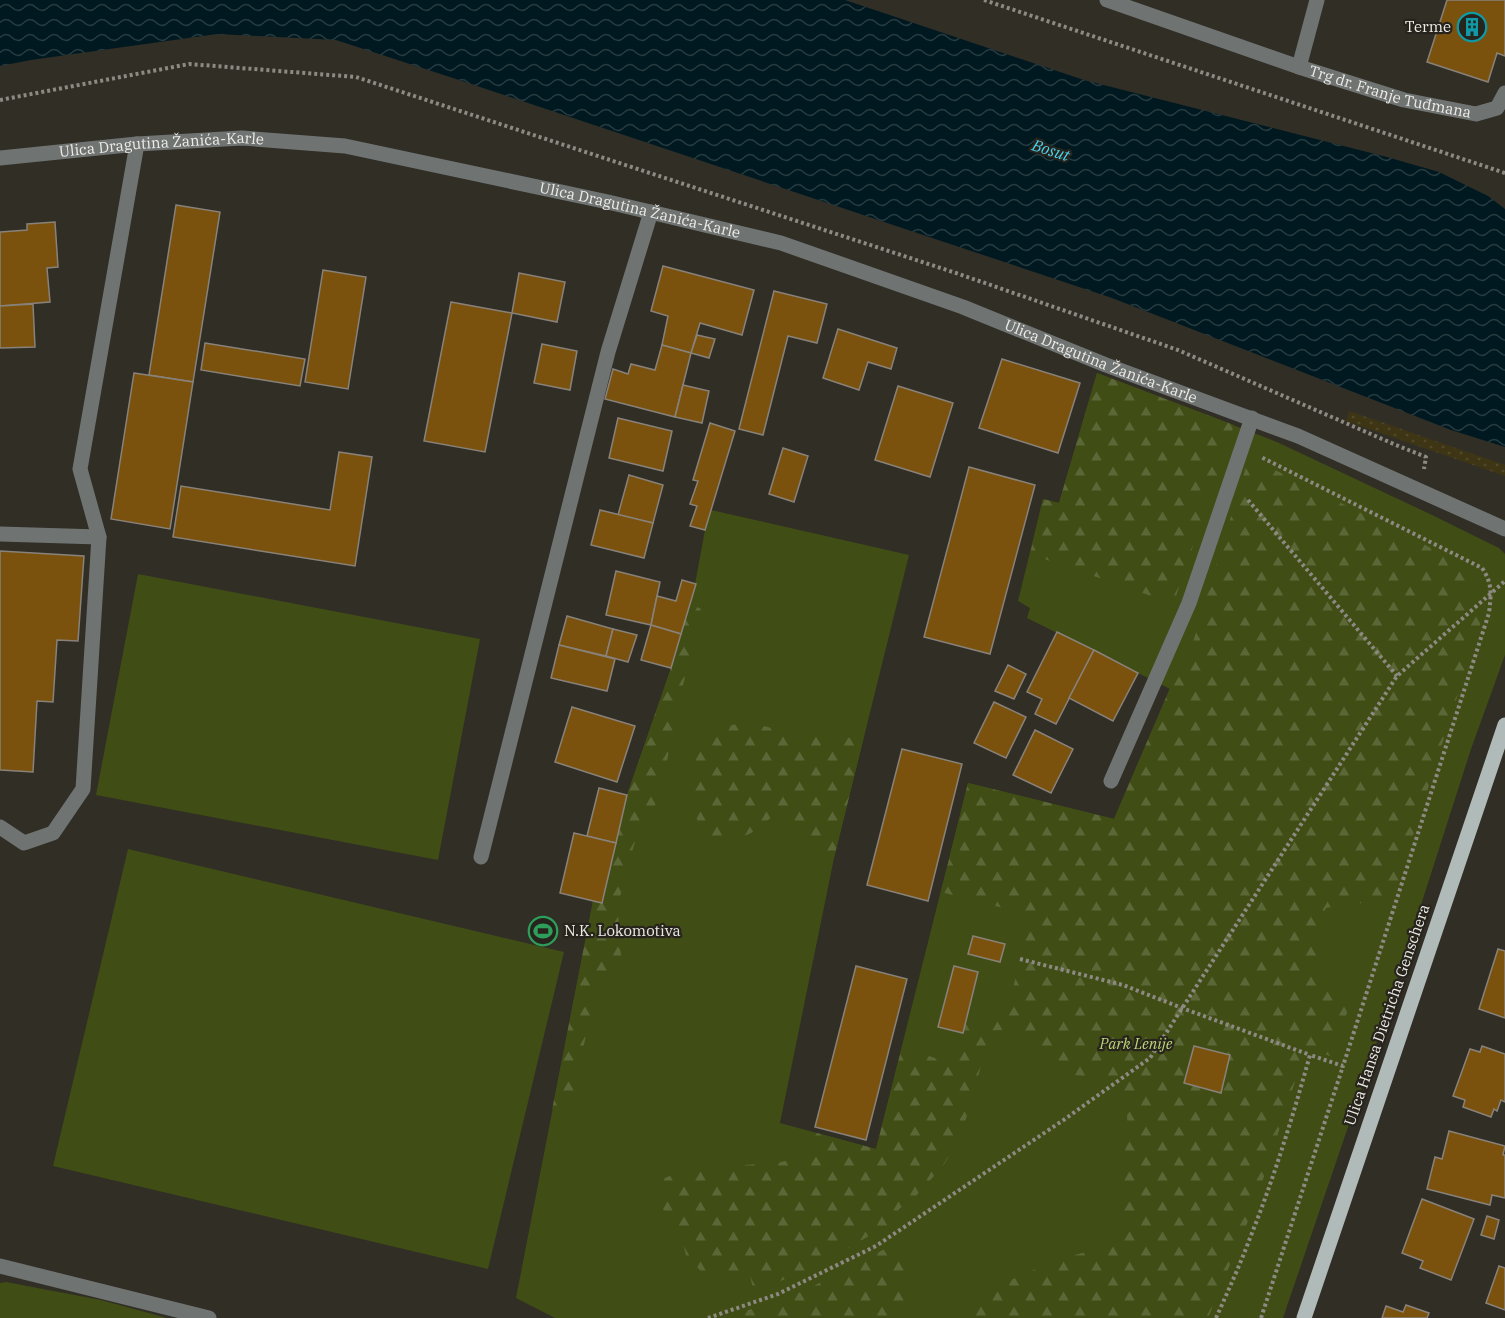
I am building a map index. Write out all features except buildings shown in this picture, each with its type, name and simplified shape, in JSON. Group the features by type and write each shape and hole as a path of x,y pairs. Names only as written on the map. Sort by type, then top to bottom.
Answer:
{"main road":[{"name":"Ulica Hansa Dietricha Genschera","path":"1304,1318 1505,725"}],"street":[{"path":"1107,0 1299,67"},
{"name":"Trg dr. Franje Tuđmana","path":"1317,0 1299,67 1404,100 1476,114 1497,108 1505,93"},
{"name":"Ulica Dragutina Žanića-Karle","path":"0,158 137,144 242,138 345,147 488,176 781,243 963,307 1106,364 1298,436 1505,529"},
{"path":"0,827 24,843 53,833 82,789 99,537 80,469 137,144"},
{"path":"481,858 605,364 651,212"},
{"path":"1111,781 1189,603 1252,418"},
{"path":"0,534 99,537"},
{"path":"0,1266 209,1318"}],"path":[{"path":"984,0 1505,173"},
{"path":"1242,447 1482,568 1489,577 1491,594 1489,613 1261,1318"},
{"path":"1230,479 1397,676"},
{"path":"708,1318 778,1294 876,1246 1065,1119 1150,1058 1397,676 1505,581"},
{"path":"1020,959 1123,985 1343,1066"},
{"path":"1216,1318 1251,1238 1270,1185 1310,1055"}],"green space":[{"name":"Park Lenije","path":"1097,373 1277,442 1432,515 1499,548 1505,554 1505,655 1471,749 1379,1036 1283,1318 555,1318 516,1298 593,901 602,902 627,795 671,668 695,584 711,510 909,555 834,858 780,1123 876,1149 968,783 1114,819 1170,689 1027,618 1030,608 1018,601 1043,499 1059,503"},
{"path":"1097,373 1234,425 1172,608 1160,599 1030,554 1043,499 1059,503"},
{"path":"1249,457 1473,569 1480,581 1462,598 1482,619 1391,904 1351,903 1326,908 1317,930 1319,959 1327,985 1348,1008 1336,1058 1306,1048 1255,1204 1208,1318 951,1318 992,1288 1059,1259 1106,1247 1119,1230 1119,1195 1128,1130 1126,1104 1122,1093 1089,1077 1074,1075 1048,1060 1029,1040 1002,1030 986,1031 986,1049 961,1136 943,1166 914,1198 899,1209 893,1222 819,1265 754,1292 750,1276 706,1276 686,1256 681,1233 663,1209 658,1190 665,1178 687,1168 777,1163 801,1157 817,1133 876,1149 902,1047 941,1060 958,1061 966,1022 982,1020 992,1014 1007,1013 1031,915 941,892 968,783 1114,819 1170,688 1194,639"},
{"path":"138,574 480,639 438,860 96,795"},
{"path":"690,603 701,609 659,799 638,833 619,901 618,935 622,961 610,968 594,999 574,1090 552,1110 593,901 602,902 627,795 671,668"},
{"path":"746,722 798,734 839,739 864,736 834,858 801,827 772,817 751,833 720,847 704,839 687,792 697,755 719,728"},
{"path":"128,849 564,952 488,1269 53,1166"},
{"path":"900,1241 910,1279 910,1318 725,1318 804,1291"},
{"path":"6,1282 101,1300 167,1318 0,1318 0,1283"}],"sand":[{"path":"1349,411 1505,465 1505,476 1346,421"}],"water":[{"name":"Bosut","path":"0,0 845,0 1084,80 1439,172 1488,196 1505,209 1505,447 1451,430 1112,298 336,40 217,34 0,66"}],"place":[{"name":"Terme","path":"1472,27"},
{"name":"N.K. Lokomotiva","path":"543,931"}]}
